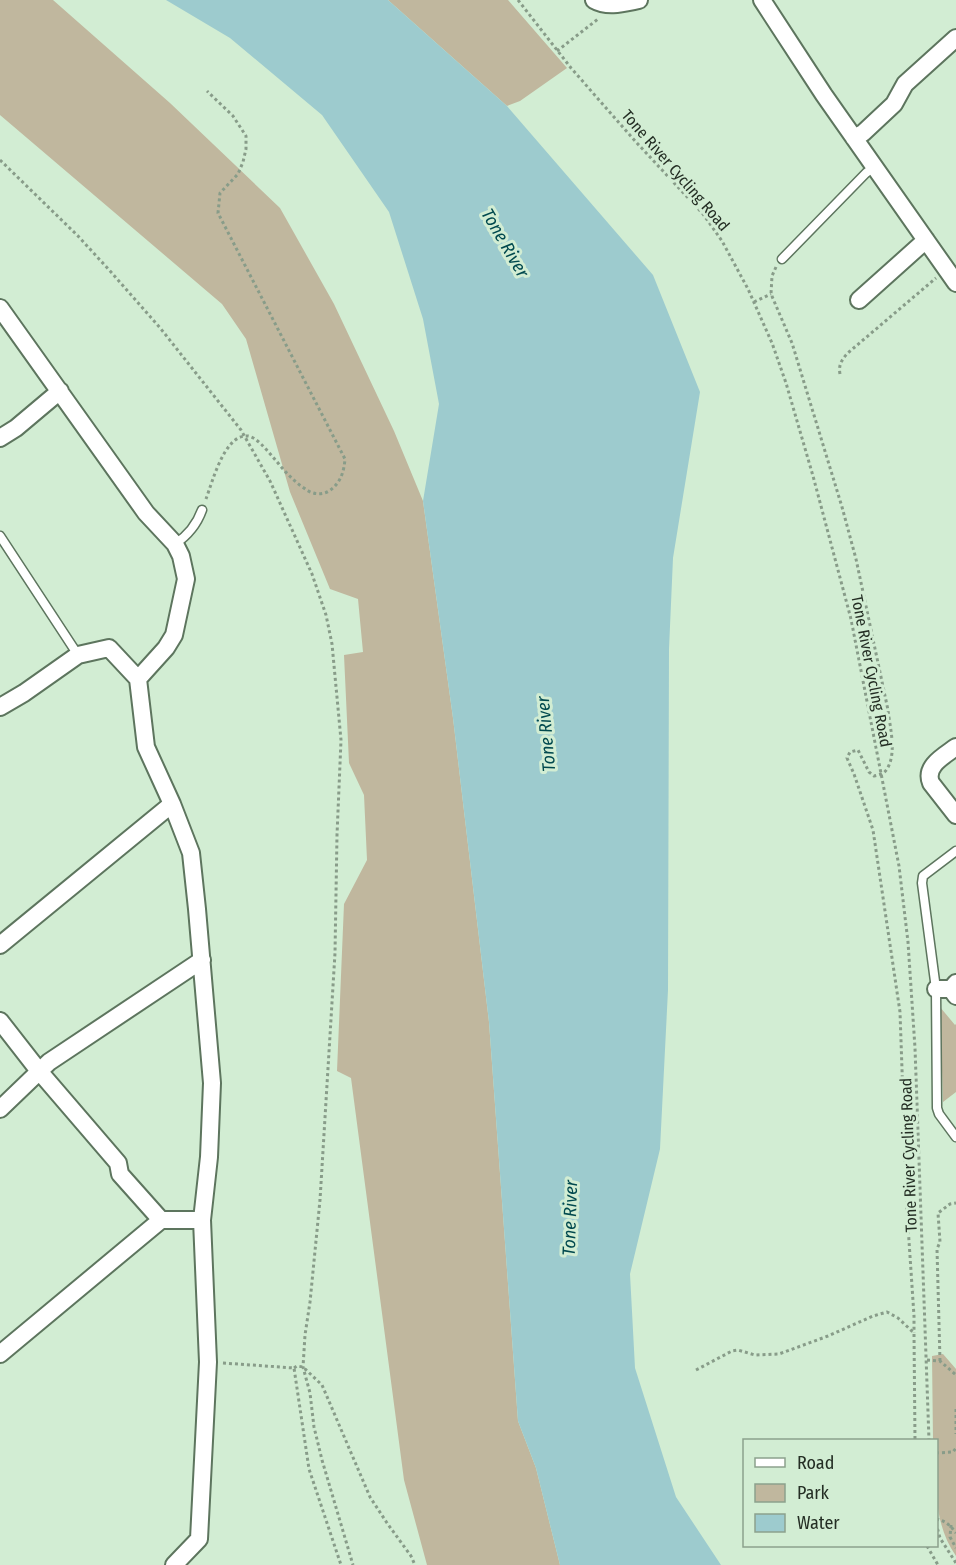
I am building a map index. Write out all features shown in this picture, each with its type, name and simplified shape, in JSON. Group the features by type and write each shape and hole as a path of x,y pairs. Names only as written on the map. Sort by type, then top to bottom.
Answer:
{"street":[{"path":"601,3 639,0"},
{"path":"762,0 824,95 951,276"},
{"path":"854,138 863,133 894,104 905,84 956,39"},
{"path":"860,300 926,240"},
{"path":"0,308 146,513 175,544 181,556 186,579 174,635 166,648 138,679"},
{"path":"0,438 16,429 60,391"},
{"path":"0,707 24,693 78,654 109,648 138,679 146,747 172,804 190,854 202,960 212,1083 209,1157 202,1220 208,1362 199,1539 174,1565"},
{"path":"956,747 933,765 928,777 956,815"},
{"path":"0,945 172,804"},
{"path":"0,1109 49,1062 202,960"},
{"path":"0,1021 39,1071 118,1163 120,1174 161,1220"},
{"path":"0,1354 161,1220 202,1220"}],"lane":[{"path":"782,259 874,167"},
{"path":"175,544 190,531 202,510"},
{"path":"0,537 78,654"},
{"path":"956,850 923,876 922,883 950,989 937,1108 956,1137"}],"path":[{"name":"Tone River Cycling Road","path":"518,0 557,51 636,142 703,214 722,241 754,302 786,383 851,619 899,866 908,942 915,1048 930,1439"},
{"path":"557,51 599,18 601,3"},
{"path":"202,510 216,468 224,453 234,441 244,435 261,444 295,482 309,492 319,494 328,492 337,484 343,474 345,459 218,213 220,193 238,174 243,162 246,136 233,116 207,91"},
{"path":"0,160 78,236 111,272 227,410 270,481 312,574 326,615 332,644 341,740 335,953 320,1200 303,1367 322,1460 353,1565"},
{"path":"782,259 772,276 771,294 792,343 856,559 891,733 892,753 886,771 881,775 874,776 869,772 858,750 850,752 847,758 873,830 900,1012 907,1211 914,1316 915,1439"},
{"path":"840,374 841,363 849,352 951,276"},
{"path":"754,302 771,294"},
{"path":"940,1361 938,1213 950,1204 956,1203"},
{"path":"696,1370 732,1351 754,1355 779,1354 793,1350 881,1313 887,1312 898,1318 914,1333"},
{"path":"927,1360 940,1361 956,1375"},
{"path":"208,1362 303,1367 322,1385 370,1497 415,1565"},
{"path":"294,1368 309,1469 341,1565"},
{"path":"956,1409 956,1434"},
{"path":"938,1452 953,1452 956,1448"},
{"path":"938,1521 944,1520 956,1533"},
{"path":"951,1525 950,1537 956,1548"},
{"path":"938,1530 940,1538 956,1563"},
{"path":"928,1547 938,1565"}],"green space":[{"path":"0,0 53,0 170,103 280,208 334,304 394,431 423,501 453,718 489,1022 518,1421 536,1468 560,1565 427,1565 404,1480 351,1078 337,1071 344,904 367,860 364,795 349,763 344,655 363,652 358,599 330,589 290,492 246,339 222,304 0,115"},
{"path":"388,0 508,0 567,68 520,101 507,106"},
{"path":"940,1007 956,1024 956,1092 943,1102"},
{"path":"943,1354 956,1369 956,1556 948,1543 938,1508 938,1439 933,1439 932,1356"}],"water":[{"name":"Tone River","path":"166,0 388,0 507,106 653,275 700,392 673,558 669,649 668,990 660,1149 630,1274 635,1368 676,1497 721,1565 560,1565 536,1468 518,1421 489,1022 453,718 423,501 439,404 423,319 389,212 322,115 230,38"}]}
